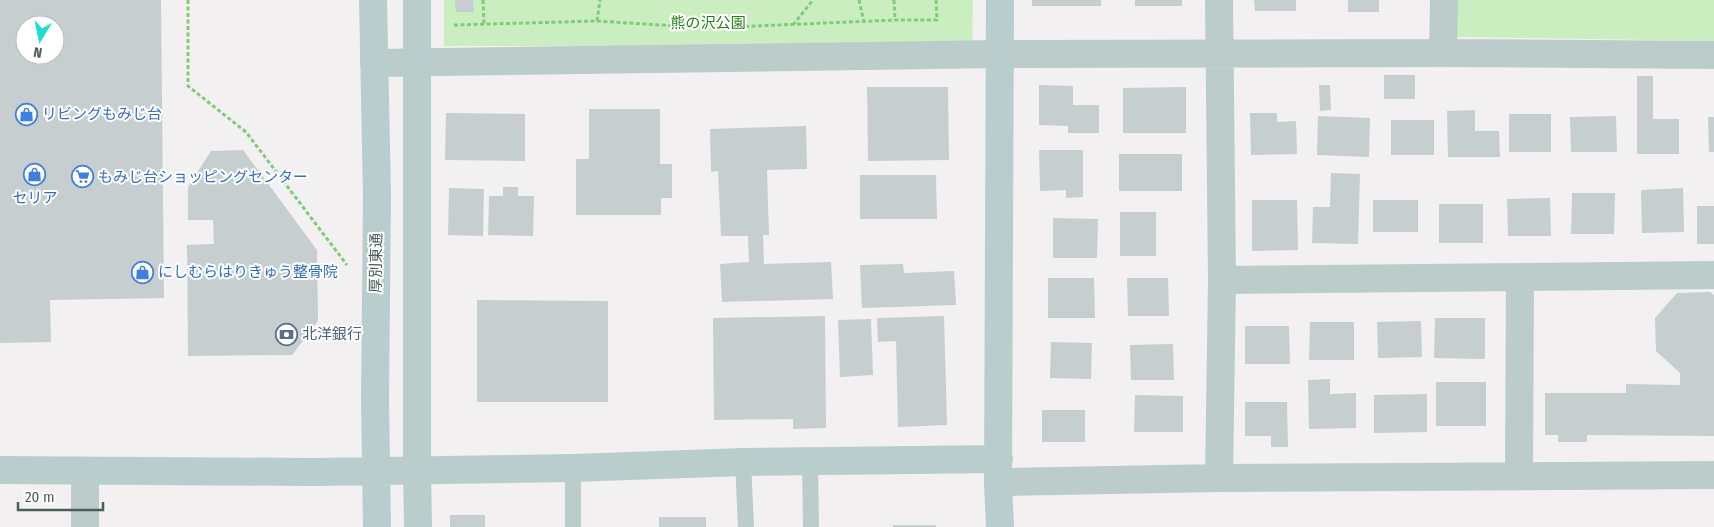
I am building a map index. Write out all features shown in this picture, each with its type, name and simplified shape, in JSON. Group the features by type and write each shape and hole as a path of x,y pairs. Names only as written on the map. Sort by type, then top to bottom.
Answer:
{"street":[{"name":"厚別東通","path":"373,0 377,195 375,400 377,527"},
{"path":"417,0 418,527"},
{"path":"1000,0 1000,527"},
{"path":"1219,0 1222,280 1219,478"},
{"path":"1443,53 1444,0"},
{"path":"374,63 1000,54 1443,53 1714,56"},
{"path":"1222,280 1714,275"},
{"path":"1519,476 1520,277"},
{"path":"0,470 573,468 810,461 999,471 1219,478 1714,475"},
{"path":"85,471 85,527"}],"lane":[{"path":"810,461 812,527"},
{"path":"743,462 746,527"},
{"path":"573,468 573,527"}],"path":[{"path":"188,0 188,86 246,132 348,265"},
{"path":"483,0 484,24"},
{"path":"597,21 600,0"},
{"path":"793,25 813,0"},
{"path":"859,0 864,22"},
{"path":"894,0 895,20"},
{"path":"724,28 895,20 937,20 936,0"},
{"path":"454,25 597,21 714,28"}],"green space":[{"name":"熊の沢公園","path":"444,0 973,0 972,46 444,46"},
{"path":"1455,0 1714,0 1714,41 1453,37"}],"building":[{"name":"もみじ台ショッピングセンター","path":"0,0 161,0 164,298 50,300 51,342 0,343"},
{"path":"455,0 473,0 474,12 456,12"},
{"path":"1032,0 1101,0 1101,6 1032,6"},
{"path":"1135,0 1182,0 1182,6 1135,6"},
{"path":"1254,0 1296,0 1296,11 1255,11"},
{"path":"1348,0 1379,0 1379,12 1348,12"},
{"path":"1384,75 1415,75 1415,99 1384,99"},
{"path":"1637,76 1653,76 1653,119 1679,119 1679,154 1637,154"},
{"path":"1039,85 1073,86 1073,105 1099,105 1099,133 1068,133 1068,126 1039,125"},
{"path":"1319,85 1330,85 1331,110 1320,111"},
{"path":"867,87 948,87 949,160 868,161"},
{"path":"1186,87 1186,133 1123,133 1123,88"},
{"path":"589,109 660,109 660,164 672,164 672,198 661,198 661,215 576,215 576,159 589,159"},
{"path":"1475,110 1475,131 1499,131 1500,157 1448,157 1447,111"},
{"path":"446,113 525,114 525,161 445,160"},
{"path":"1250,113 1277,113 1277,122 1296,121 1297,154 1251,155"},
{"path":"1509,114 1551,114 1551,152 1509,152"},
{"path":"1318,116 1370,118 1369,157 1317,155"},
{"path":"1616,116 1617,152 1571,152 1570,117"},
{"path":"1708,117 1714,117 1714,152 1709,152"},
{"path":"1391,120 1434,120 1434,155 1391,155"},
{"path":"806,126 807,169 767,170 769,235 763,235 764,264 831,262 833,299 722,302 720,264 749,262 748,236 721,236 718,171 711,172 710,129"},
{"path":"243,150 317,250 318,321 292,355 188,356 187,245 214,244 213,220 188,220 188,187 211,151"},
{"path":"1039,150 1083,150 1083,197 1066,198 1066,190 1040,191"},
{"path":"1119,154 1182,154 1182,191 1119,191"},
{"path":"1331,173 1360,174 1358,244 1312,243 1313,207 1330,207"},
{"path":"860,175 936,175 937,219 860,219"},
{"path":"503,187 518,187 518,196 534,196 533,236 488,235 489,196 503,196"},
{"path":"449,188 484,189 483,236 448,235"},
{"path":"1683,188 1684,232 1642,233 1641,190"},
{"path":"1572,193 1615,193 1614,234 1571,234"},
{"path":"1550,198 1551,236 1508,236 1507,199"},
{"path":"1252,200 1297,200 1298,250 1252,251"},
{"path":"1373,200 1418,200 1418,232 1373,232"},
{"path":"1439,204 1483,204 1483,243 1439,243"},
{"path":"1697,206 1714,206 1714,244 1697,244"},
{"path":"1120,212 1156,212 1156,256 1120,256"},
{"path":"1053,218 1098,219 1097,258 1053,258"},
{"path":"903,264 904,273 954,271 956,305 862,308 860,265"},
{"path":"1048,278 1094,278 1095,318 1048,318"},
{"path":"1127,278 1168,278 1169,316 1128,316"},
{"path":"1710,292 1714,295 1714,436 1587,435 1587,442 1558,442 1558,435 1545,435 1545,393 1626,393 1626,384 1680,385 1680,373 1656,351 1655,318 1677,293"},
{"path":"477,300 608,301 608,402 477,402"},
{"path":"825,316 826,428 793,429 793,419 714,420 713,318"},
{"path":"944,316 947,425 898,427 896,341 878,342 877,318"},
{"path":"1435,318 1485,318 1485,359 1434,358"},
{"path":"871,319 873,375 840,377 838,320"},
{"path":"1421,321 1422,357 1378,358 1377,322"},
{"path":"1310,322 1354,322 1354,360 1309,360"},
{"path":"1245,326 1289,326 1290,364 1245,364"},
{"path":"1051,342 1092,343 1091,379 1050,378"},
{"path":"1173,344 1174,380 1131,380 1130,345"},
{"path":"1330,379 1330,394 1356,393 1356,428 1309,429 1308,380"},
{"path":"1436,382 1486,382 1486,426 1436,426"},
{"path":"1427,394 1427,432 1374,433 1374,395"},
{"path":"1135,395 1183,396 1183,432 1134,432"},
{"path":"1245,402 1287,402 1288,447 1271,447 1271,436 1245,436"},
{"path":"1042,410 1085,410 1085,442 1042,442"},
{"path":"450,515 485,515 485,527 450,527"},
{"path":"659,517 706,517 706,527 659,527"},
{"path":"893,525 936,525 936,527 893,527"}],"place":[{"name":"リビングもみじ台","path":"26,114"},
{"name":"セリア","path":"35,175"},
{"name":"もみじ台ショッピングセンター","path":"82,177"},
{"name":"にしむらはりきゅう整骨院","path":"142,272"},
{"name":"北洋銀行","path":"286,334"}]}
